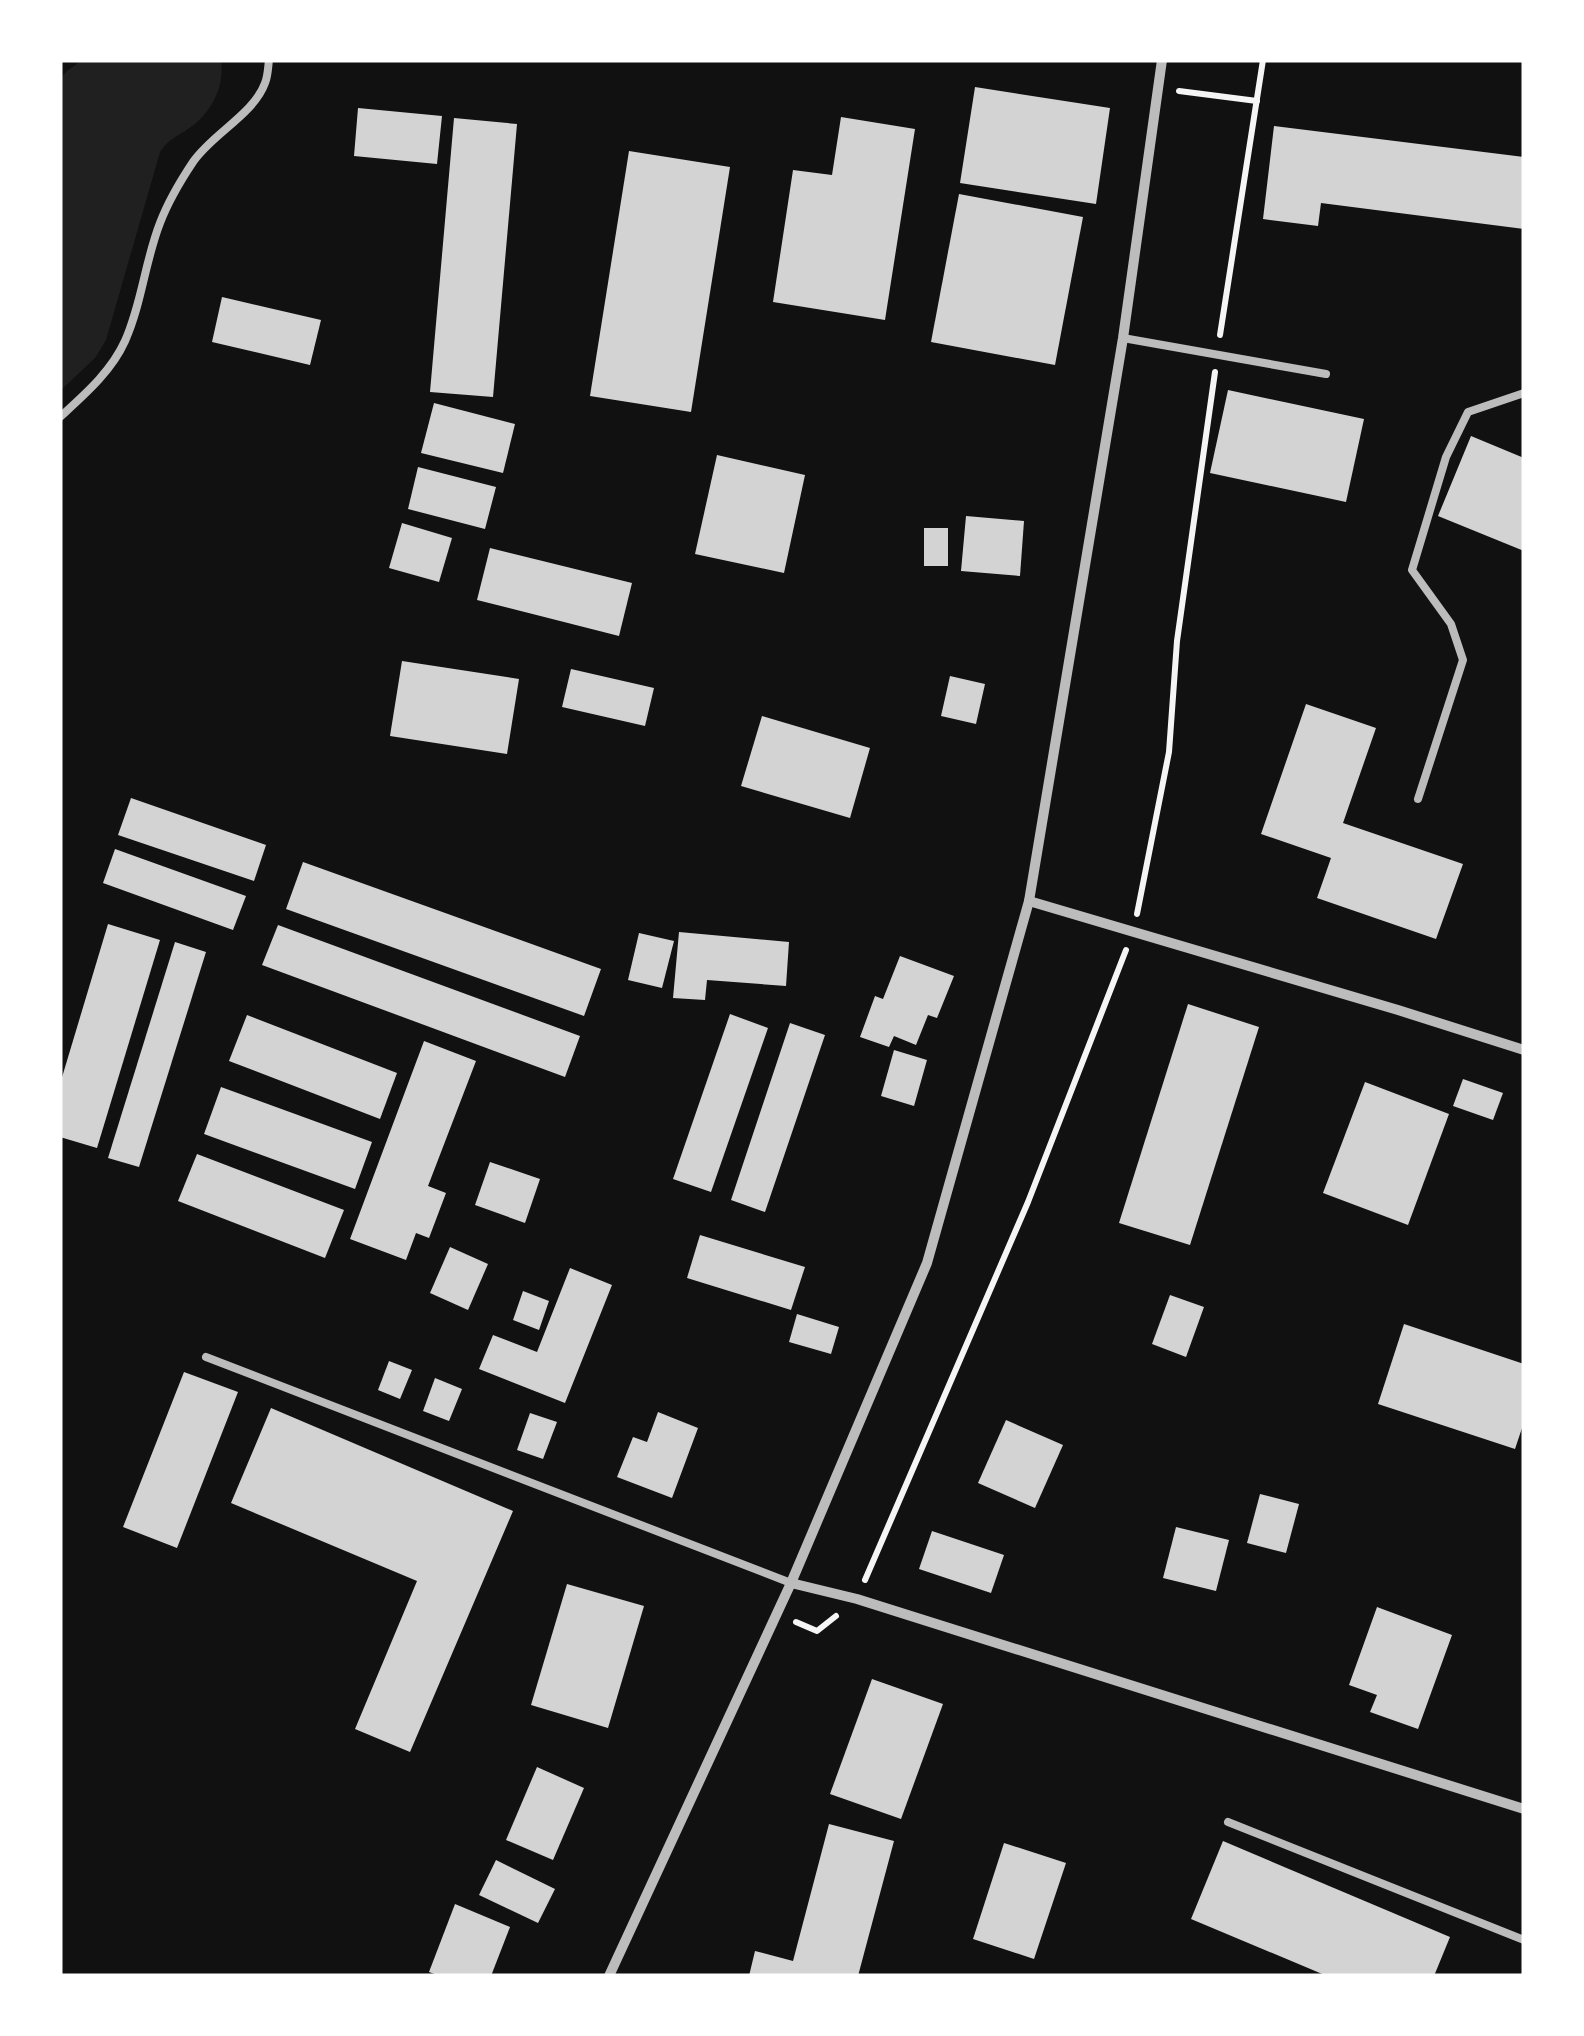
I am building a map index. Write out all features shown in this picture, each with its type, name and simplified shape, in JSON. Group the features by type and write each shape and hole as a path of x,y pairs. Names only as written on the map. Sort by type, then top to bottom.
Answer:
{"street":[{"path":"609,1976 791,1583 927,1263 1029,901 1123,338 1162,60"},
{"path":"1029,901 1524,1050"},
{"path":"791,1583 857,1599 1524,1808"}],"lane":[{"path":"60,417 109,368 124,343 159,224 194,161 214,136 255,100 265,83 269,60"},
{"path":"1123,338 1326,374"},
{"path":"1418,800 1463,660 1451,624 1412,570 1446,457 1468,412 1524,394"},
{"path":"206,1357 791,1583"},
{"path":"1228,1822 1524,1940"}],"path":[{"path":"1179,90 1257,101"}],"shaded area":[{"path":"82,60 221,60 222,70 218,91 208,109 160,152 106,340 95,358 60,391 60,79"}],"building":[{"path":"975,87 1110,108 1096,204 960,183"},
{"path":"358,108 442,116 437,164 354,156"},
{"path":"841,117 915,129 885,320 773,302 793,170 832,175"},
{"path":"454,118 517,124 493,397 430,392"},
{"path":"1274,126 1524,157 1524,229 1321,203 1318,226 1263,219"},
{"path":"629,151 730,167 691,412 590,396"},
{"path":"959,194 1083,217 1055,365 931,342"},
{"path":"222,297 321,320 310,365 212,342"},
{"path":"1228,390 1364,419 1346,502 1210,473"},
{"path":"434,403 515,424 503,473 421,453"},
{"path":"1471,436 1524,458 1524,551 1438,516"},
{"path":"717,455 805,475 784,573 695,554"},
{"path":"418,467 496,487 485,529 408,509"},
{"path":"966,516 1024,521 1020,576 961,571"},
{"path":"402,523 452,538 439,582 389,568"},
{"path":"924,528 948,528 948,566 924,566"},
{"path":"490,548 632,583 619,636 477,600"},
{"path":"402,661 519,679 507,754 390,736"},
{"path":"571,669 654,688 645,726 562,707"},
{"path":"950,676 985,684 976,724 941,716"},
{"path":"1306,704 1376,728 1343,823 1463,864 1436,939 1317,898 1331,858 1261,834"},
{"path":"762,716 870,748 850,818 741,786"},
{"path":"131,798 266,845 254,881 118,835"},
{"path":"115,849 246,896 233,930 103,883"},
{"path":"303,862 601,969 584,1016 286,909"},
{"path":"108,924 160,940 97,1148 60,1137 60,1084"},
{"path":"278,925 580,1036 565,1077 262,965"},
{"path":"679,932 789,942 786,986 707,980 705,1000 673,998"},
{"path":"639,933 674,941 662,988 628,980"},
{"path":"175,942 206,952 139,1167 108,1158"},
{"path":"900,956 954,976 937,1018 928,1015 916,1045 894,1036 889,1047 860,1037 875,996 883,999"},
{"path":"1188,1004 1259,1027 1190,1245 1119,1223"},
{"path":"730,1014 768,1028 711,1192 673,1179"},
{"path":"247,1015 397,1073 380,1119 229,1061"},
{"path":"790,1023 825,1035 765,1212 731,1200"},
{"path":"424,1041 476,1061 428,1186 446,1193 429,1238 416,1233 406,1260 350,1239"},
{"path":"894,1050 927,1060 914,1106 881,1096"},
{"path":"1463,1079 1503,1093 1493,1120 1453,1106"},
{"path":"1365,1082 1449,1114 1408,1225 1323,1193"},
{"path":"221,1087 372,1142 355,1189 204,1134"},
{"path":"197,1154 344,1210 325,1258 178,1201"},
{"path":"490,1162 540,1179 525,1223 475,1205"},
{"path":"700,1235 805,1267 791,1310 687,1278"},
{"path":"450,1247 488,1264 468,1310 430,1293"},
{"path":"570,1268 612,1285 565,1403 479,1369 493,1335 537,1352"},
{"path":"523,1291 549,1301 539,1330 513,1320"},
{"path":"1170,1295 1204,1307 1186,1357 1152,1344"},
{"path":"797,1314 839,1327 831,1354 789,1342"},
{"path":"1404,1324 1524,1364 1524,1422 1515,1449 1378,1404"},
{"path":"389,1361 412,1370 400,1399 378,1390"},
{"path":"184,1372 238,1392 177,1548 123,1527"},
{"path":"435,1378 462,1389 449,1421 423,1411"},
{"path":"271,1408 513,1511 410,1752 355,1729 417,1581 231,1503"},
{"path":"658,1412 698,1428 672,1498 617,1477 633,1437 647,1442"},
{"path":"530,1413 557,1422 543,1459 517,1450"},
{"path":"1006,1420 1063,1445 1035,1508 978,1483"},
{"path":"1260,1494 1299,1504 1286,1553 1247,1543"},
{"path":"1176,1527 1229,1540 1216,1591 1163,1578"},
{"path":"932,1531 1004,1555 991,1593 919,1569"},
{"path":"567,1584 644,1606 608,1728 531,1705"},
{"path":"1377,1607 1452,1635 1418,1729 1370,1712 1377,1695 1349,1685"},
{"path":"872,1679 943,1704 901,1819 830,1794"},
{"path":"537,1767 584,1788 553,1860 506,1840"},
{"path":"829,1824 894,1841 858,1976 749,1976 755,1951 793,1961"},
{"path":"1223,1841 1450,1937 1434,1976 1327,1976 1191,1919"},
{"path":"1004,1843 1066,1863 1034,1959 973,1939"},
{"path":"496,1860 555,1889 538,1923 479,1895"},
{"path":"455,1904 510,1927 491,1976 440,1976 429,1972"}]}
